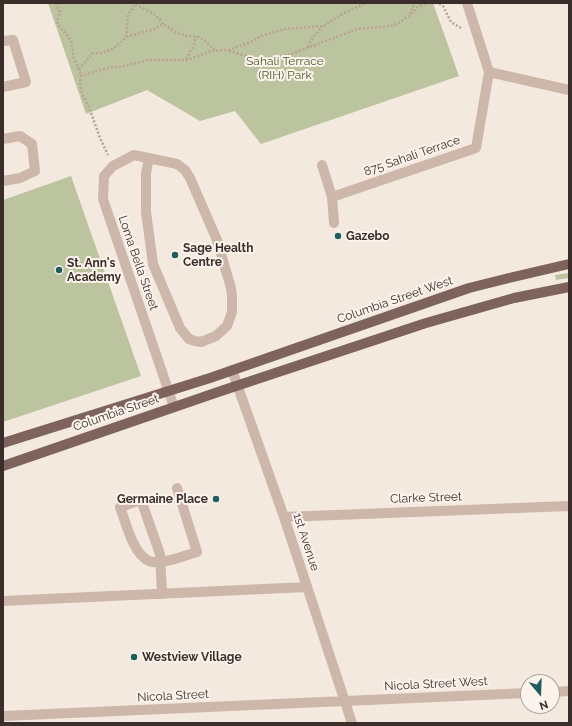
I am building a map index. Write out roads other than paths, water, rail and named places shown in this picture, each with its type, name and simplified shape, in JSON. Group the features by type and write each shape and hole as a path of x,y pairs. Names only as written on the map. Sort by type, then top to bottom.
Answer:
{"main road":[{"name":"Columbia Street West","path":"232,370 469,288 569,264"},
{"path":"237,385 426,322 476,307 569,287"},
{"name":"Columbia Street","path":"3,443 232,370"},
{"name":"Columbia Street","path":"3,466 237,385"}],"street":[{"name":"875 Sahali Terrace","path":"332,197 476,148 489,72 467,3"},
{"path":"3,41 13,40 26,82 3,87"},
{"path":"489,72 569,90"},
{"path":"3,139 20,136 32,144 36,171 20,178 3,181"},
{"name":"Loma Bella Street","path":"149,158 146,173 146,212 153,264 177,323 189,339 195,342 212,339 220,334 227,326 232,312 231,288 217,240 190,178 184,170 177,164 149,158 134,155 113,166 104,176 103,199 174,407"},
{"path":"322,165 332,197 334,224"},
{"name":"1st Avenue","path":"232,370 284,517 352,723"},
{"path":"162,594 160,561 160,554 141,500 120,507 138,553 150,562 160,561 176,559 197,552 176,488"},
{"name":"Clarke Street","path":"284,517 569,506"},
{"path":"3,601 307,587"},
{"name":"Nicola Street West","path":"345,702 520,693"},
{"name":"Nicola Street","path":"3,716 345,702"}],"place":[{"name":"Gazebo","path":"338,236"},
{"name":"Sage Health Centre","path":"175,255"},
{"name":"St. Ann's Academy","path":"59,270"},
{"name":"Germaine Place","path":"216,499"},
{"name":"Westview Village","path":"134,657"}],"park label":[{"name":"Sahali Terrace (RIH) Park","path":"285,68"}]}
